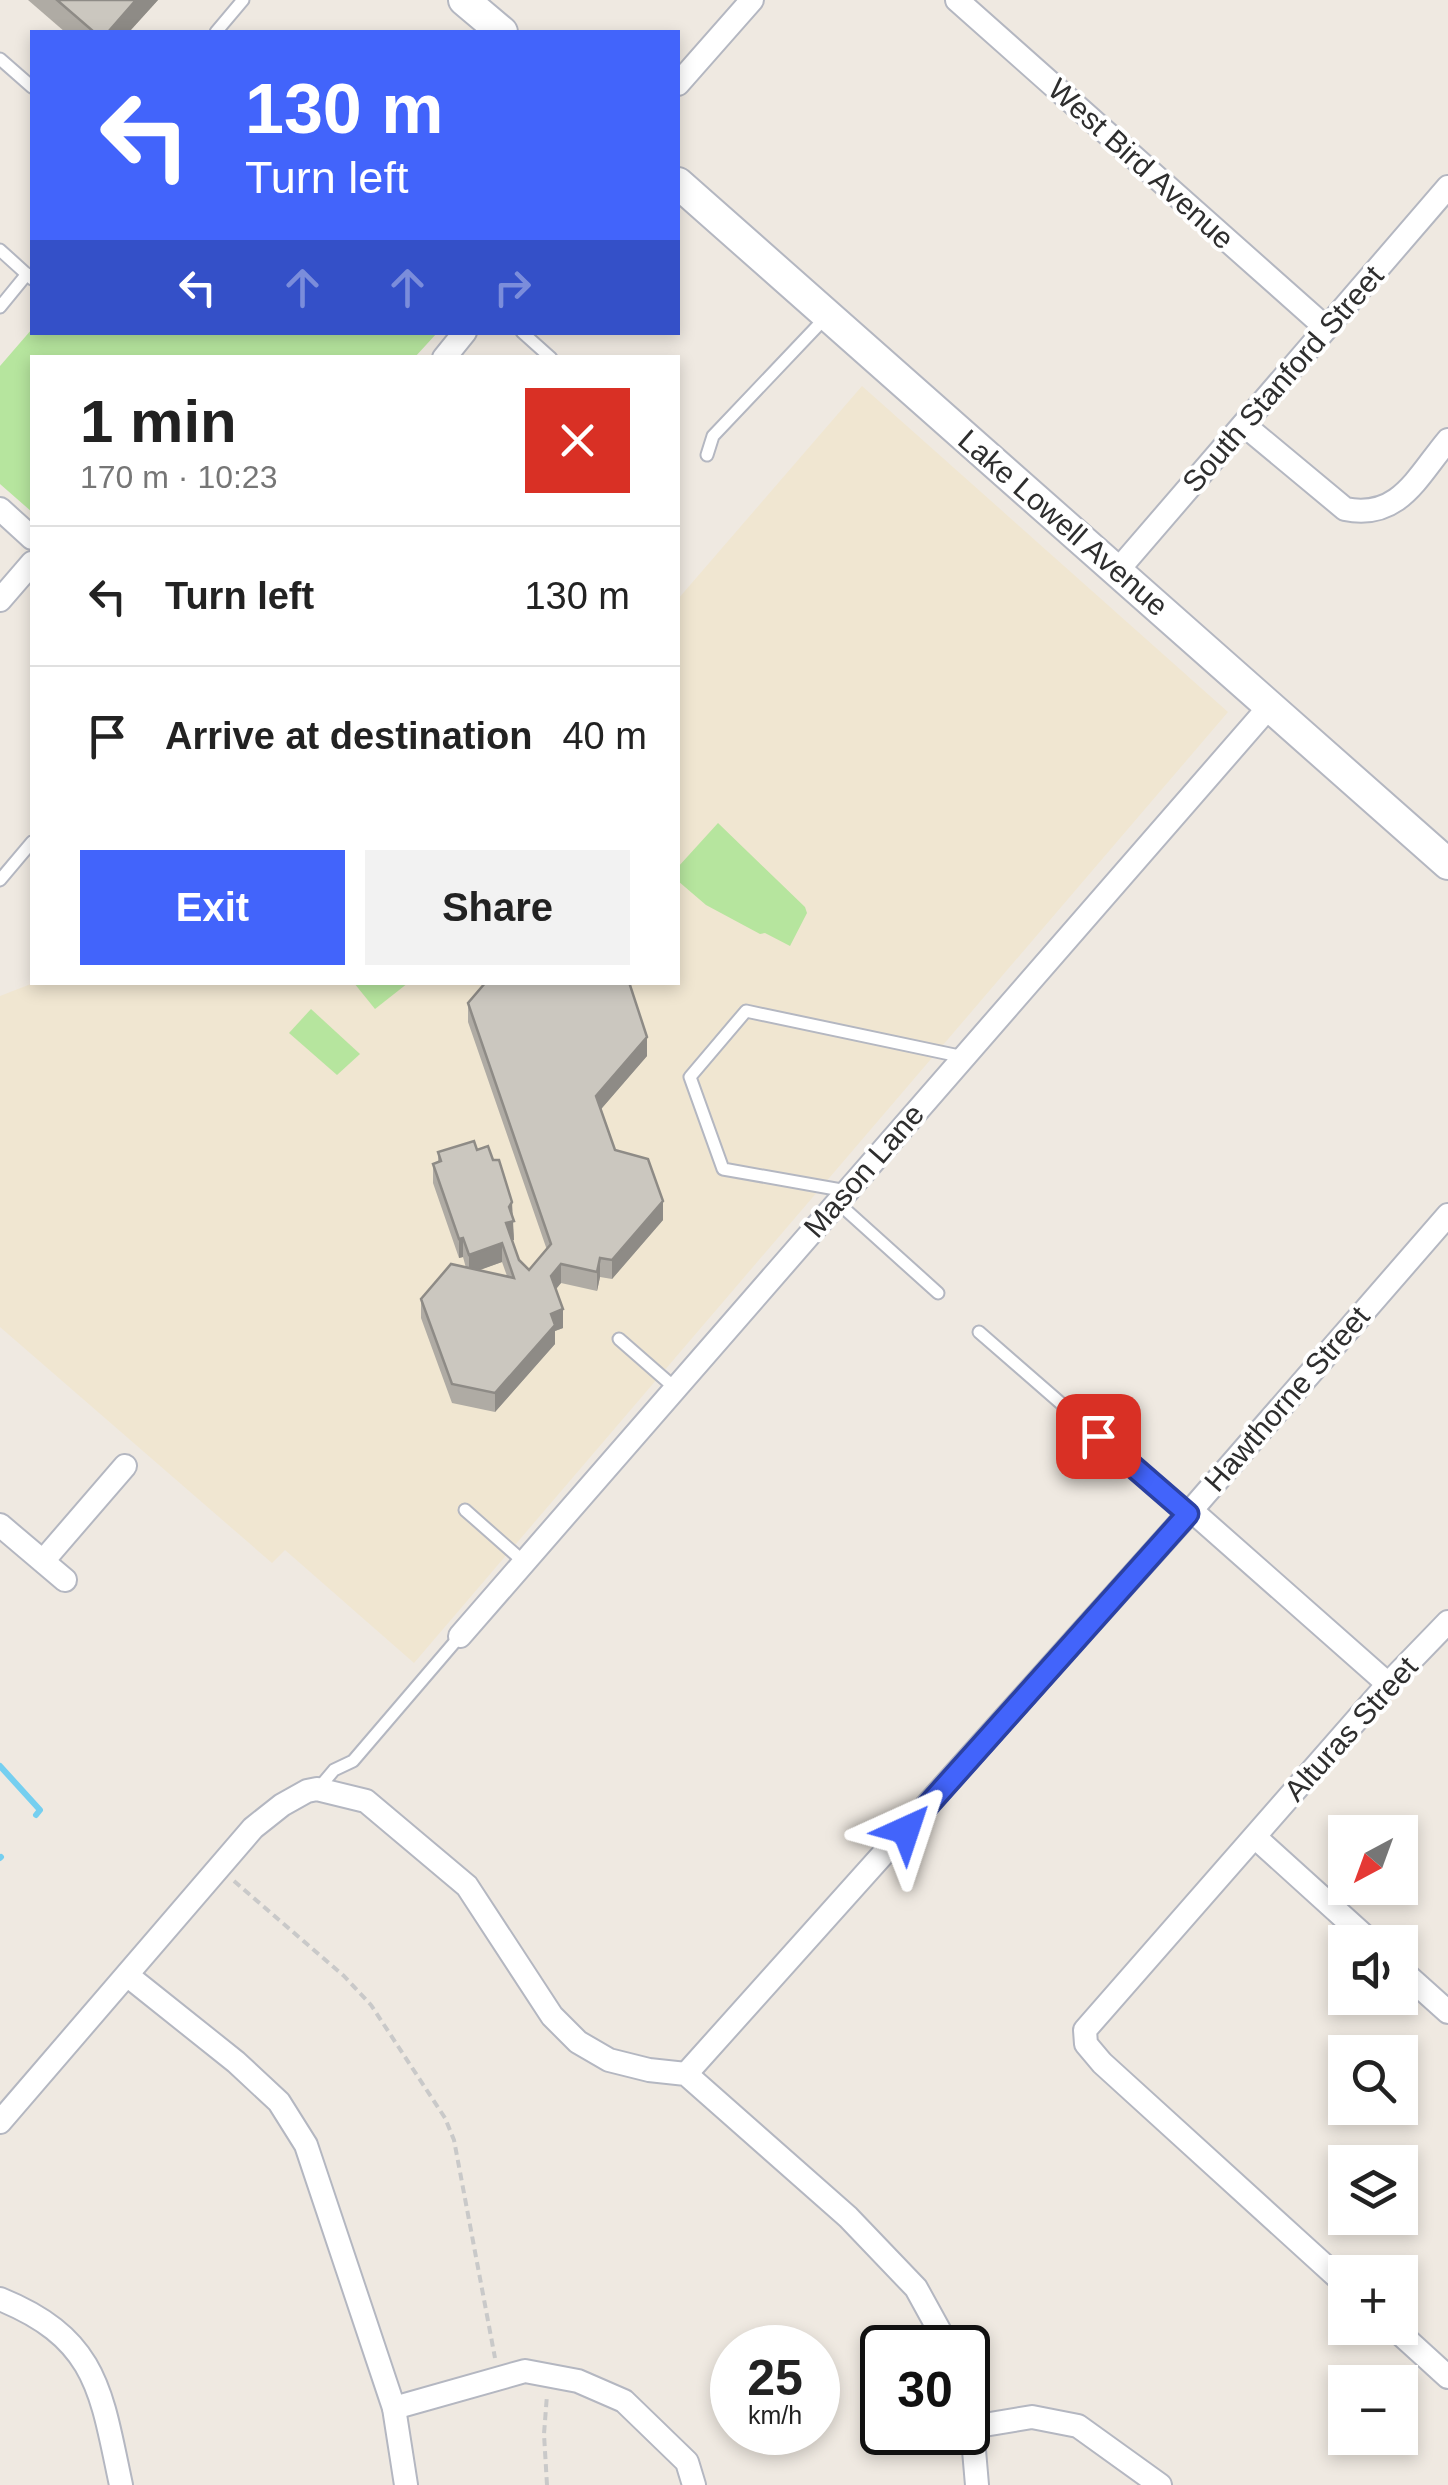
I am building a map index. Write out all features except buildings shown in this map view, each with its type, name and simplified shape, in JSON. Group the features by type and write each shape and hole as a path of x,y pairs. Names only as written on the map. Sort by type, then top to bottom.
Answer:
{"main road":[{"path":"464,0 500,30"},
{"name":"Lake Lowell Avenue","path":"680,185 1269,706 1445,854"}],"street":[{"path":"680,82 752,0"},
{"name":"West Bird Avenue","path":"956,0 1325,327"},
{"name":"South Stanford Street","path":"1118,570 1325,327 1445,199"},
{"path":"446,355 463,335"},
{"path":"1244,425 1345,510 1365,513 1384,510 1401,496 1448,440"},
{"path":"0,509 30,536"},
{"path":"0,600 30,565"},
{"name":"Mason Lane","path":"460,1636 1269,706"},
{"name":"Hawthorne Street","path":"686,2074 1190,1512 1448,1215"},
{"path":"42,1561 125,1466"},
{"path":"1190,1512 1388,1684"},
{"path":"0,1525 65,1580"},
{"name":"Alturas Street","path":"1328,2269 1102,2064 1086,2044 1085,2030 1388,1684 1448,1622"},
{"path":"0,2122 253,1828 282,1805 317,1790 366,1801 467,1886 552,2016 578,2042 609,2060 686,2074 862,2232 916,2288 936,2325"},
{"path":"1254,1837 1352,1925"},
{"path":"127,1975 236,2062 279,2102 306,2145 394,2408 406,2485"},
{"path":"1418,1984 1448,2012"},
{"path":"0,2300 23,2308 69,2340 100,2390 120,2485"},
{"path":"1413,2345 1448,2377"},
{"path":"394,2408 525,2372 578,2381 624,2401 687,2462 694,2485"},
{"path":"990,2417 1032,2416 1078,2426 1160,2485"},
{"path":"974,2455 977,2485"}],"lane":[{"path":"218,30 243,0"},
{"path":"0,59 30,86"},
{"path":"0,250 30,276 0,307"},
{"path":"708,455 713,436 827,316"},
{"path":"525,335 549,355"},
{"path":"0,880 30,844"},
{"path":"938,1293 842,1197 723,1169 690,1076 746,1012 964,1057"},
{"path":"979,1332 1190,1512"},
{"path":"619,1339 675,1388"},
{"path":"464,1510 524,1562"},
{"path":"317,1790 334,1770 353,1761 460,1636"}],"path":[{"path":"219,1868 344,1976 370,2005 445,2118 454,2140 500,2379"},
{"path":"546,2485 544,2434 551,2376"}],"shaded area":[{"path":"862,386 1228,712 414,1663 285,1550 272,1563 0,1327 0,996 30,984 680,985 680,597"}],"green space":[{"path":"30,331 30,335 435,335 417,355 30,355 30,510 0,484 0,366"},
{"path":"718,823 805,907 807,913 790,946 706,905 680,883 680,865"},
{"path":"356,985 405,985 375,1009"},
{"path":"311,1009 360,1054 337,1075 289,1033"}],"waterway":[{"path":"0,1766 40,1810 36,1815"}],"route":[{"path":"906,1830 1188,1514 1098,1436"}]}
